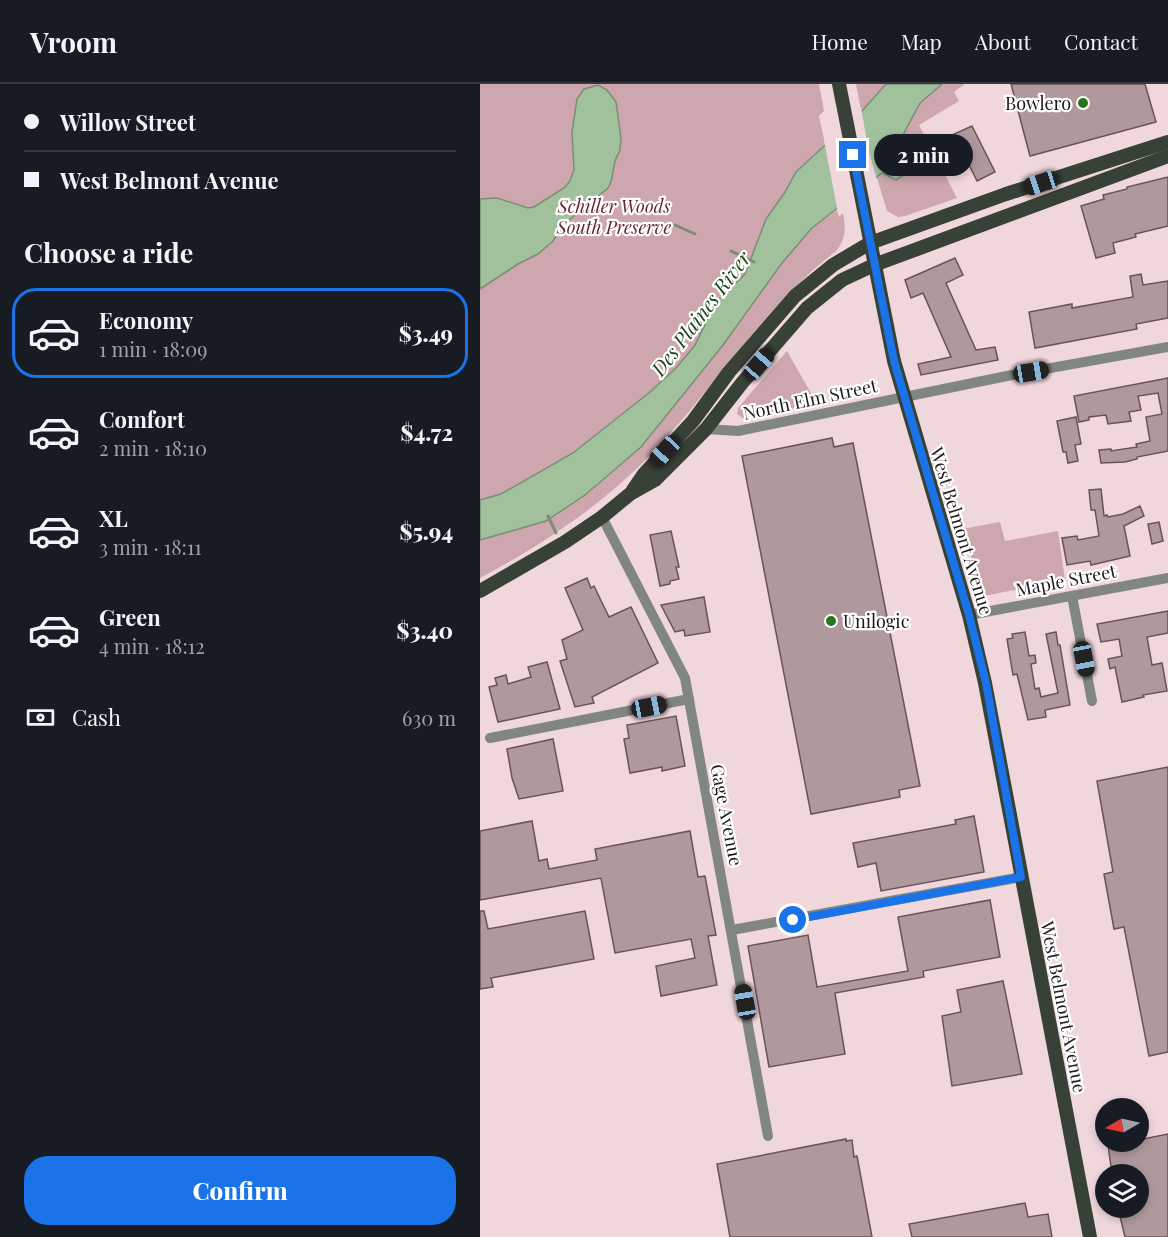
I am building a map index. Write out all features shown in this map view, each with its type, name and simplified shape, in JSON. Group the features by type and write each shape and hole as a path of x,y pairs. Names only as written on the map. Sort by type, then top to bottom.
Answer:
{"main road":[{"name":"West Belmont Avenue","path":"840,89 894,361 969,615 994,725 1090,1237"},
{"path":"630,494 644,474 693,421 729,372 795,296 833,265 870,243 1006,194 1168,142"},
{"path":"480,591 565,542 602,517 630,494 655,480 706,429 742,383 807,308 842,280 874,265 1168,156"}],"street":[{"name":"North Elm Street","path":"706,429 738,431 1168,347"},
{"name":"Gage Avenue","path":"602,517 680,667 689,699 768,1136"},
{"name":"Maple Street","path":"969,615 1168,578"},
{"path":"1072,596 1092,701"},
{"path":"490,738 689,699"},
{"path":"732,930 1021,877"}],"green space":[{"name":"Schiller Woods South Preserve","path":"480,84 819,84 824,111 819,116 825,144 796,172 756,247 745,274 716,302 695,345 676,368 650,392 573,453 501,494 480,500"},
{"path":"856,84 897,84 920,103 942,84 965,84 954,92 959,101 919,125 957,198 905,216 898,217 887,211 868,148"},
{"path":"837,210 839,217 843,213 845,228 842,242 836,251 811,272 765,319 659,446 619,485 575,520 480,578 480,540 546,521 585,495 641,447 723,345 782,263 811,229"},
{"path":"787,351 812,395 815,406 743,418 737,414 738,408"},
{"path":"1000,522 1005,541 1058,531 1065,580 984,596 962,529"}],"shaded area":[{"path":"886,84 942,84 920,103 903,135 904,175 896,180 882,173 811,229 782,263 723,345 641,447 585,495 546,521 480,540 480,500 501,494 573,453 650,392 676,368 695,345 716,302 745,274 766,219 796,172 862,111"},
{"path":"598,85 607,90 616,102 621,138 620,150 608,188 563,225 553,241 538,254 480,289 480,199 497,198 528,208 534,207 564,188 570,181 574,170 572,132 577,99 584,89"}],"pier":[{"path":"861,107 868,148 877,180 838,213 824,140"}],"building":[{"name":"Bowlero","path":"1011,84 1145,84 1156,122 1030,156"},
{"path":"972,126 995,172 977,181 954,134"},
{"path":"1168,177 1168,226 1135,234 1136,237 1113,243 1115,253 1096,258 1081,206 1104,199 1103,195 1127,189 1127,187"},
{"path":"955,258 963,275 946,283 976,350 995,347 998,360 921,375 918,364 951,357 923,293 911,298 905,280"},
{"path":"1141,274 1143,285 1168,281 1168,318 1136,324 1137,329 1035,348 1029,312 1072,304 1072,308 1133,297 1130,276"},
{"path":"1168,378 1168,451 1137,457 1137,459 1125,462 1101,463 1099,450 1111,449 1111,451 1137,447 1136,444 1150,441 1146,417 1162,414 1158,393 1138,396 1141,410 1129,412 1131,421 1108,424 1106,415 1089,417 1089,420 1079,422 1074,396"},
{"path":"1076,417 1081,444 1075,445 1078,461 1068,463 1066,452 1063,452 1057,421"},
{"name":"Unilogic","path":"832,438 834,447 853,443 920,786 899,790 900,797 811,814 742,456"},
{"path":"1101,489 1104,516 1123,514 1140,506 1144,516 1124,526 1130,556 1091,565 1090,561 1067,565 1062,538 1077,536 1078,540 1099,536 1095,510 1091,510 1089,490"},
{"path":"1159,522 1163,541 1152,544 1148,524"},
{"path":"671,531 679,567 676,567 679,579 660,586 650,535"},
{"path":"587,578 591,588 594,586 609,617 631,607 658,663 592,697 594,703 575,707 560,661 567,659 562,640 583,630 565,588"},
{"path":"704,597 710,632 685,636 684,630 675,632 661,605"},
{"path":"1168,611 1168,633 1147,637 1152,665 1162,663 1167,691 1143,695 1144,697 1122,702 1115,667 1110,669 1108,659 1122,656 1119,639 1101,642 1097,624"},
{"path":"1025,632 1029,656 1035,655 1036,663 1031,664 1035,689 1039,688 1041,697 1058,693 1046,634 1056,632 1070,705 1045,710 1046,717 1028,720 1017,674 1013,675 1007,639 1013,638 1012,634"},
{"path":"547,662 560,709 498,722 489,687 497,685 495,678 506,675 508,684 531,677 528,667"},
{"path":"676,716 685,766 662,771 662,767 630,773 624,739 629,738 627,725"},
{"path":"553,739 563,791 519,799 512,778 507,749"},
{"path":"1168,767 1168,1052 1149,1056 1124,927 1114,929 1104,874 1113,872 1097,781"},
{"path":"974,816 984,872 881,891 876,863 858,867 853,843 956,824 955,820"},
{"path":"532,821 539,861 547,859 549,869 597,860 595,849 690,831 698,877 705,876 716,935 708,936 717,985 661,996 656,966 695,958 691,939 615,953 601,878 480,900 480,831"},
{"path":"990,900 1000,957 923,971 924,977 835,993 845,1054 769,1067 748,946 808,935 817,987 908,971 898,917"},
{"path":"480,911 484,911 488,929 585,911 594,959 491,978 493,987 480,989"},
{"path":"1003,981 1022,1074 952,1086 942,1016 961,1012 957,990"},
{"path":"1168,1134 1168,1237 1125,1237 1120,1218 1149,1218 1149,1164 1111,1164 1109,1152 1149,1152 1149,1138"},
{"path":"846,1139 846,1141 852,1140 854,1157 857,1156 872,1237 730,1237 717,1164"},
{"path":"1025,1203 1028,1217 1048,1214 1052,1237 912,1237 909,1224"}],"waterway":[{"path":"675,225 695,234"},
{"name":"Des Plaines River","path":"731,251 754,262"},
{"path":"548,516 556,533"}],"place":[{"name":"Bowlero","path":"1083,103"},
{"name":"Unilogic","path":"831,621"}],"route":[{"path":"793,920 1021,877 986,683 969,615 903,397 853,155"}]}
